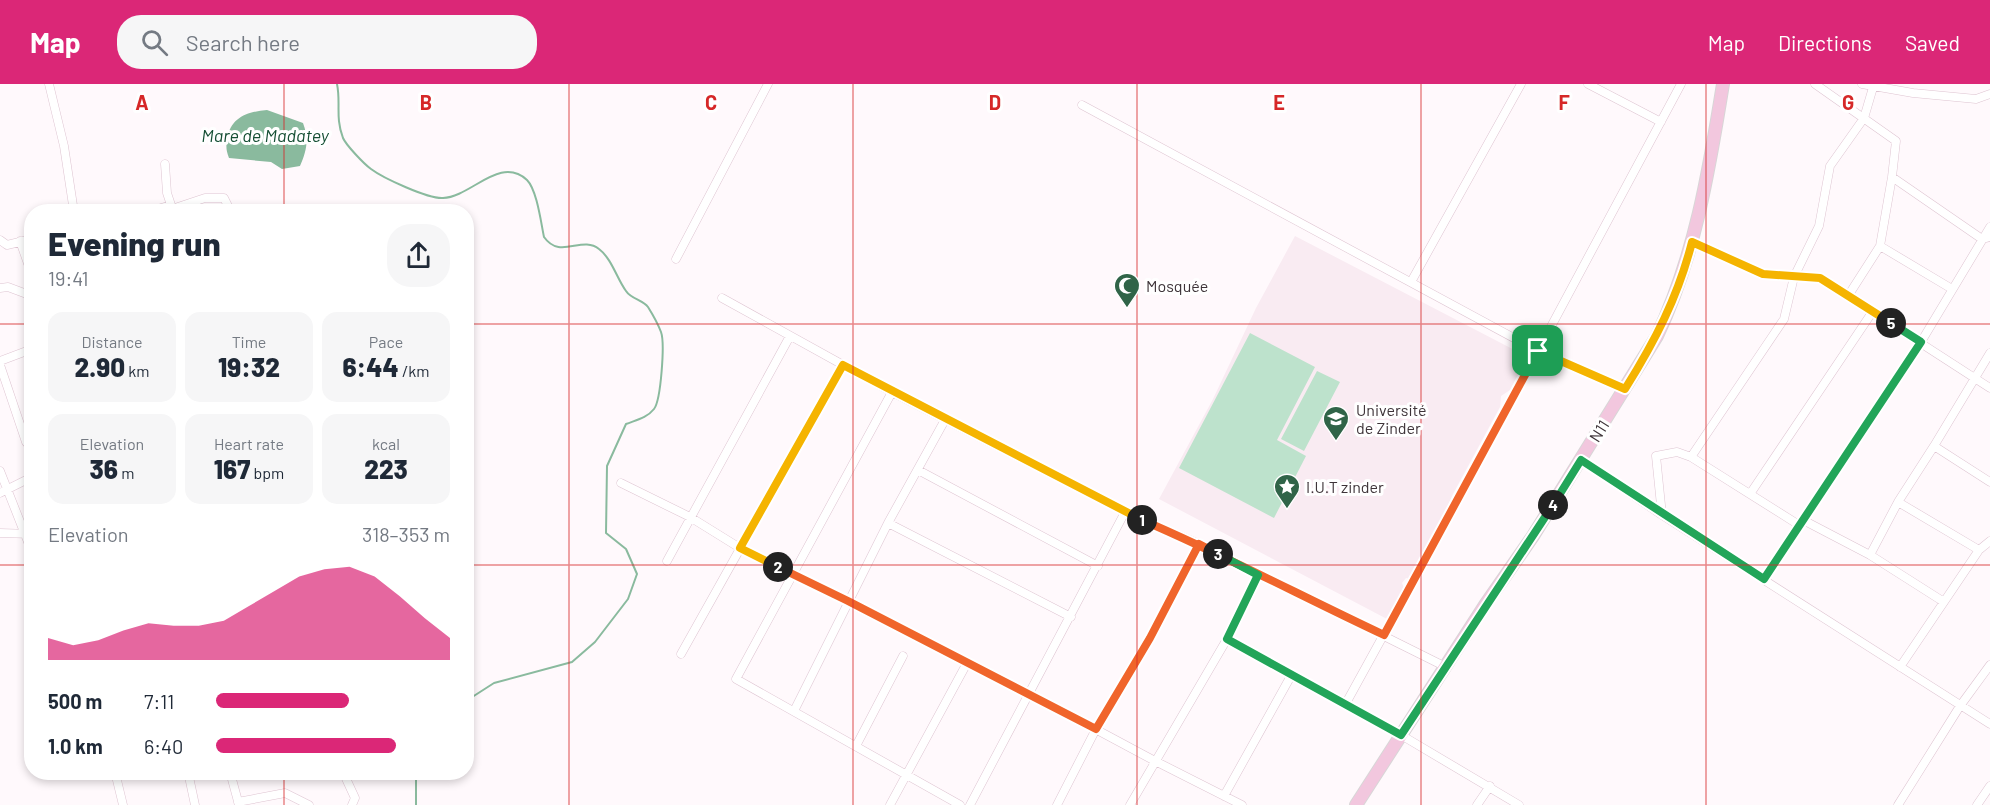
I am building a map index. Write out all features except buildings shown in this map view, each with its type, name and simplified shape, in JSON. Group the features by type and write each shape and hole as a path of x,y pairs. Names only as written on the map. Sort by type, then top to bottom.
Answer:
{"main road":[{"name":"N11","path":"1356,805 1581,460 1657,336 1673,303 1692,242 1707,184 1723,84"}],"street":[{"path":"49,84 64,146 73,204"},
{"path":"676,258 768,84"},
{"path":"1411,282 1521,84"},
{"path":"1345,705 1682,84"},
{"path":"1815,84 1896,141 1880,246 1848,296"},
{"path":"1862,84 1913,93 1976,99 1990,94"},
{"path":"1592,85 1661,122"},
{"path":"1691,457 1784,319 1794,277 1819,226 1830,166 1864,118 1874,85"},
{"path":"1082,105 1538,351 1625,389"},
{"path":"165,164 170,204"},
{"path":"1892,177 1986,238"},
{"path":"186,204 205,198 224,198 227,204"},
{"path":"1764,579 1921,342 1952,289 1986,238 1990,227"},
{"path":"0,240 8,245 24,240"},
{"path":"20,241 24,252"},
{"path":"1692,242 1763,274 1820,278 1990,388"},
{"path":"1880,246 1952,289"},
{"path":"0,288 8,287 24,293"},
{"path":"722,298 892,392 1125,512 1199,544 1446,667"},
{"path":"1750,494 1873,311"},
{"path":"668,561 790,336"},
{"path":"0,360 24,352"},
{"path":"1870,555 1898,502 1935,446 1990,353"},
{"path":"0,365 4,392 24,437"},
{"path":"681,654 843,365"},
{"path":"892,392 736,679 960,805"},
{"path":"794,711 888,523 946,418"},
{"path":"1935,446 1990,482"},
{"path":"1662,514 1656,456 1677,452 1691,457 1750,494 1801,522 1870,555 1944,602"},
{"path":"1581,460 1990,724"},
{"path":"918,470 1098,566"},
{"path":"0,471 3,491 24,528"},
{"path":"3,491 24,481"},
{"path":"621,483 690,517 740,548 792,575 848,601 1242,805"},
{"path":"1898,502 1979,550"},
{"path":"970,805 1125,512"},
{"path":"888,523 1071,617"},
{"path":"0,533 24,535"},
{"path":"1900,667 1979,550 1990,541"},
{"path":"1057,805 1096,729 1150,638 1199,544"},
{"path":"1130,805 1227,639 1258,575"},
{"path":"1227,639 1401,735 1519,805"},
{"path":"856,746 903,656"},
{"path":"890,805 967,663"},
{"path":"1898,805 1960,706 1990,664"},
{"path":"1224,796 1292,674"},
{"path":"117,780 123,805"},
{"path":"190,780 195,805"},
{"path":"232,780 238,804 285,793 309,805"},
{"path":"347,780 355,798 352,805"},
{"path":"1477,805 1490,786"},
{"path":"1977,805 1990,786"}],"shaded area":[{"name":"Université de Zinder","path":"1295,236 1528,357 1510,390 1501,396 1500,407 1453,494 1424,560 1417,573 1410,579 1406,578 1402,583 1404,588 1387,619 1159,499 1213,399 1256,308"},
{"path":"1250,333 1315,367 1277,440 1306,456 1274,518 1179,468"},
{"path":"1317,371 1340,382 1304,451 1281,439"}],"water":[{"name":"Mare de Madatey","path":"267,110 303,123 306,144 300,166 282,169 271,162 229,158 227,142 232,125 247,114"}],"waterway":[{"path":"337,84 339,123 343,138 355,154 371,169 406,187 443,198 454,196 496,174 506,172 517,174 527,180 533,191 544,237 550,244 557,247 585,244 599,249 604,253 628,294 648,307 661,332 662,371 659,395 654,409 648,415 626,424 607,466 606,533 626,549 637,574 628,599 595,642 572,662 494,683 474,696"},
{"path":"416,780 416,805"}],"place":[{"name":"Mosquée","path":"1127,309"},
{"name":"Université de Zinder","path":"1336,442"},
{"name":"I.U.T zinder","path":"1287,510"}],"route":[{"path":"1538,351 1384,635 1199,544 1125,512 843,365 740,548 1096,729 1150,638 1199,544 1258,575 1227,639 1401,735 1485,605 1533,537 1581,460 1764,579 1921,342 1820,278 1763,274 1692,242 1673,303 1657,336 1625,389 1538,351"}]}
